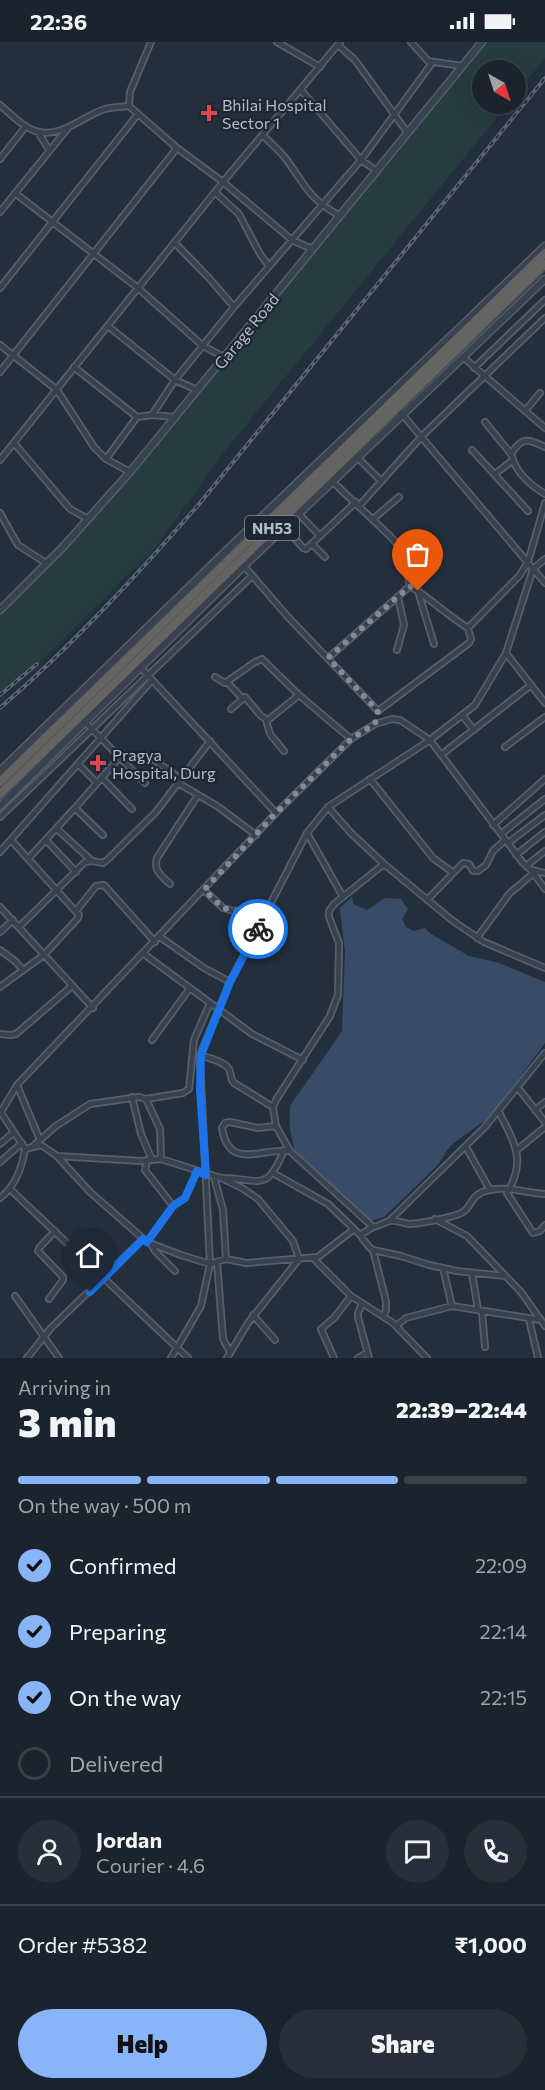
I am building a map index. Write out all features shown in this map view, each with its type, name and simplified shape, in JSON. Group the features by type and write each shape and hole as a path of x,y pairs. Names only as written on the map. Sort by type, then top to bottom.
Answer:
{"highway":[{"name":"NH53","path":"0,782 545,253"},
{"name":"NH53","path":"0,794 212,593 396,407 545,264"}],"street":[{"path":"129,106 130,92 151,42"},
{"path":"277,42 320,67"},
{"path":"411,42 424,58 432,63 462,66"},
{"name":"Garage Road","path":"2,606 46,563 130,472 482,42"},
{"path":"0,460 223,182 339,44 356,60 407,132"},
{"path":"152,415 175,380 234,308 362,160 432,63"},
{"path":"301,90 362,160 377,171"},
{"path":"0,105 26,126 38,132 68,128 106,109 129,106 177,148 223,182 292,240 312,249"},
{"path":"0,288 138,114"},
{"path":"0,159 26,126"},
{"path":"0,212 68,128"},
{"path":"38,132 49,150"},
{"path":"263,135 286,159 306,190 321,205 340,216"},
{"path":"0,372 177,148"},
{"path":"215,192 239,214 269,266"},
{"path":"15,193 138,288 203,346 224,357"},
{"path":"176,243 234,308"},
{"path":"0,771 545,246"},
{"path":"0,806 141,668 212,593 244,566 545,279"},
{"path":"474,368 545,300"},
{"path":"285,527 306,549 381,481 422,436 545,318"},
{"path":"108,326 175,380 197,390"},
{"path":"0,345 57,390 94,447 106,459 130,472"},
{"path":"463,357 545,428"},
{"path":"74,367 137,417"},
{"path":"525,411 540,393"},
{"path":"396,407 545,583"},
{"path":"106,459 137,417 152,415 176,417"},
{"path":"485,422 512,457 524,478 545,494"},
{"path":"495,474 512,457 524,440 528,439 545,447"},
{"path":"14,443 70,509 88,519"},
{"path":"472,450 528,511"},
{"path":"358,458 381,481"},
{"path":"333,482 403,551 410,586 432,600 448,616 468,628 471,639 470,643 378,711 375,724"},
{"path":"373,519 399,497"},
{"path":"468,628 514,582 528,562 545,503"},
{"path":"0,513 18,545 46,563"},
{"path":"299,514 321,536"},
{"path":"312,544 325,557"},
{"path":"171,1358 201,1306 210,1264 200,1080 201,1055 230,982 307,833 328,807 430,740 477,701 506,653 533,569 544,560"},
{"path":"244,566 288,617 378,711"},
{"path":"0,817 92,729 149,679 252,576"},
{"path":"328,658 410,586"},
{"path":"418,591 434,644"},
{"path":"397,650 404,625 398,597"},
{"path":"506,653 545,703"},
{"path":"214,677 222,684 262,659 299,695 351,739"},
{"path":"141,668 276,813"},
{"path":"0,852 101,738 149,679"},
{"path":"227,682 242,698"},
{"path":"441,755 531,685"},
{"path":"266,720 272,718 299,695"},
{"path":"231,709 242,698 248,698 266,720 270,734 284,751"},
{"path":"462,715 474,730"},
{"path":"505,747 545,717"},
{"path":"0,1198 11,1190 24,1158 25,1149 22,1143 13,1133 1,1112 17,1085 93,1008 276,813 351,739 375,724 392,719 400,720 430,740 516,855 535,872 545,889"},
{"path":"86,722 146,783"},
{"path":"57,829 92,861 98,864 103,863 156,812 210,741"},
{"path":"147,756 256,835"},
{"path":"28,859 120,757"},
{"path":"78,764 97,783"},
{"path":"102,778 132,809"},
{"path":"370,779 434,858 452,872"},
{"path":"493,825 545,779"},
{"path":"170,884 157,871 156,858 198,795"},
{"path":"501,834 545,799"},
{"path":"328,807 351,833 384,864 477,938 545,968"},
{"path":"75,808 104,836"},
{"path":"427,900 452,872 466,862 473,871 478,871 486,865 493,851 545,815"},
{"path":"516,855 545,832"},
{"path":"307,833 343,897"},
{"path":"0,987 44,955 78,918 76,911 11,840"},
{"path":"46,840 76,872"},
{"path":"526,866 545,851"},
{"path":"20,927 85,862 92,861"},
{"path":"373,1227 290,1151 276,1126 273,1107 330,1016 338,995 339,943 329,911 384,864"},
{"path":"477,938 509,894 535,872 545,873"},
{"path":"76,911 96,886 104,885 155,942"},
{"path":"204,890 223,908 234,911 250,909 264,917"},
{"path":"0,907 93,1008"},
{"path":"0,932 13,920"},
{"path":"160,937 204,968 230,982"},
{"path":"0,950 23,970"},
{"path":"144,954 252,1034 303,1060"},
{"path":"0,1034 16,1034 72,986"},
{"path":"152,1040 190,988"},
{"path":"33,1146 56,1126 90,1104 132,1097 146,1099 183,1093 189,1089 194,1040 210,1003"},
{"path":"360,1235 389,1221 466,1147 499,1112 545,1053"},
{"path":"201,1055 225,1065 234,1083 273,1107"},
{"path":"17,1085 40,1140"},
{"path":"518,1089 545,1122"},
{"path":"132,1097 149,1160 145,1170 173,1206"},
{"path":"146,1099 160,1129 161,1159"},
{"path":"535,1110 545,1102"},
{"path":"499,1112 517,1149 518,1165 507,1193 533,1233 540,1231 545,1225"},
{"path":"276,1126 258,1128 230,1122 225,1123 222,1128 226,1144 234,1152 244,1155 290,1151"},
{"path":"517,1149 545,1128"},
{"path":"0,1144 13,1133"},
{"path":"0,1162 22,1143"},
{"path":"25,1149 41,1145 47,1147 90,1192 147,1241 175,1271"},
{"path":"466,1147 490,1190"},
{"path":"57,1156 161,1159 214,1177 255,1182 262,1181 276,1170 284,1150"},
{"path":"27,1358 61,1318 147,1241 173,1206 185,1198 197,1171"},
{"path":"273,1173 328,1204 373,1250 443,1268 505,1276"},
{"path":"214,1177 223,1210 226,1259"},
{"path":"221,1178 258,1199 293,1241 299,1259"},
{"path":"389,1221 410,1224 460,1214 468,1208 474,1196 479,1192 490,1190 511,1187 526,1193 545,1194"},
{"path":"11,1190 188,1358"},
{"path":"435,1219 466,1236 520,1292 545,1326"},
{"path":"147,1241 210,1264 226,1259 246,1263 313,1258 322,1254 354,1229"},
{"path":"49,1299 63,1277 38,1251 55,1231"},
{"path":"373,1250 386,1301 384,1315"},
{"path":"313,1258 351,1296 384,1315 428,1358"},
{"path":"227,1358 254,1316 299,1259"},
{"path":"217,1262 224,1339 231,1352"},
{"path":"443,1268 452,1306"},
{"path":"472,1273 485,1347"},
{"path":"15,1296 59,1358"},
{"path":"334,1358 321,1329 334,1318 351,1296"},
{"path":"358,1358 368,1355 357,1313 362,1304"},
{"path":"396,1326 405,1318 452,1306 541,1320"},
{"path":"254,1316 275,1340"},
{"path":"529,1319 538,1358"}],"green space":[{"path":"482,42 545,42 545,58 526,82 526,60 472,60 472,114 500,114 224,452 156,547 43,659 0,695 0,610 88,519"}],"water":[{"path":"352,897 353,904 367,910 385,898 401,899 408,909 402,919 406,927 414,931 425,928 431,934 469,956 499,963 545,982 545,1043 492,1115 450,1146 437,1166 384,1217 370,1221 295,1152 290,1130 290,1106 342,1031 345,953 340,908"}],"railway":[{"path":"0,708 53,660 103,609 200,503 545,78"},
{"path":"0,695 37,664"}],"way so far":[{"path":"258,929 264,917 250,909 234,911 223,908 204,890 276,813 351,739 375,724 378,711 328,658 410,586 418,591"}],"place":[{"name":"Bhilai Hospital Sector 1","path":"209,113"},
{"name":"Pragya Hospital, Durg","path":"98,763"}],"route":[{"path":"90,1292 143,1239 147,1242 173,1206 185,1198 197,1171 206,1175 199,1069 202,1050 230,982 258,929"}]}
